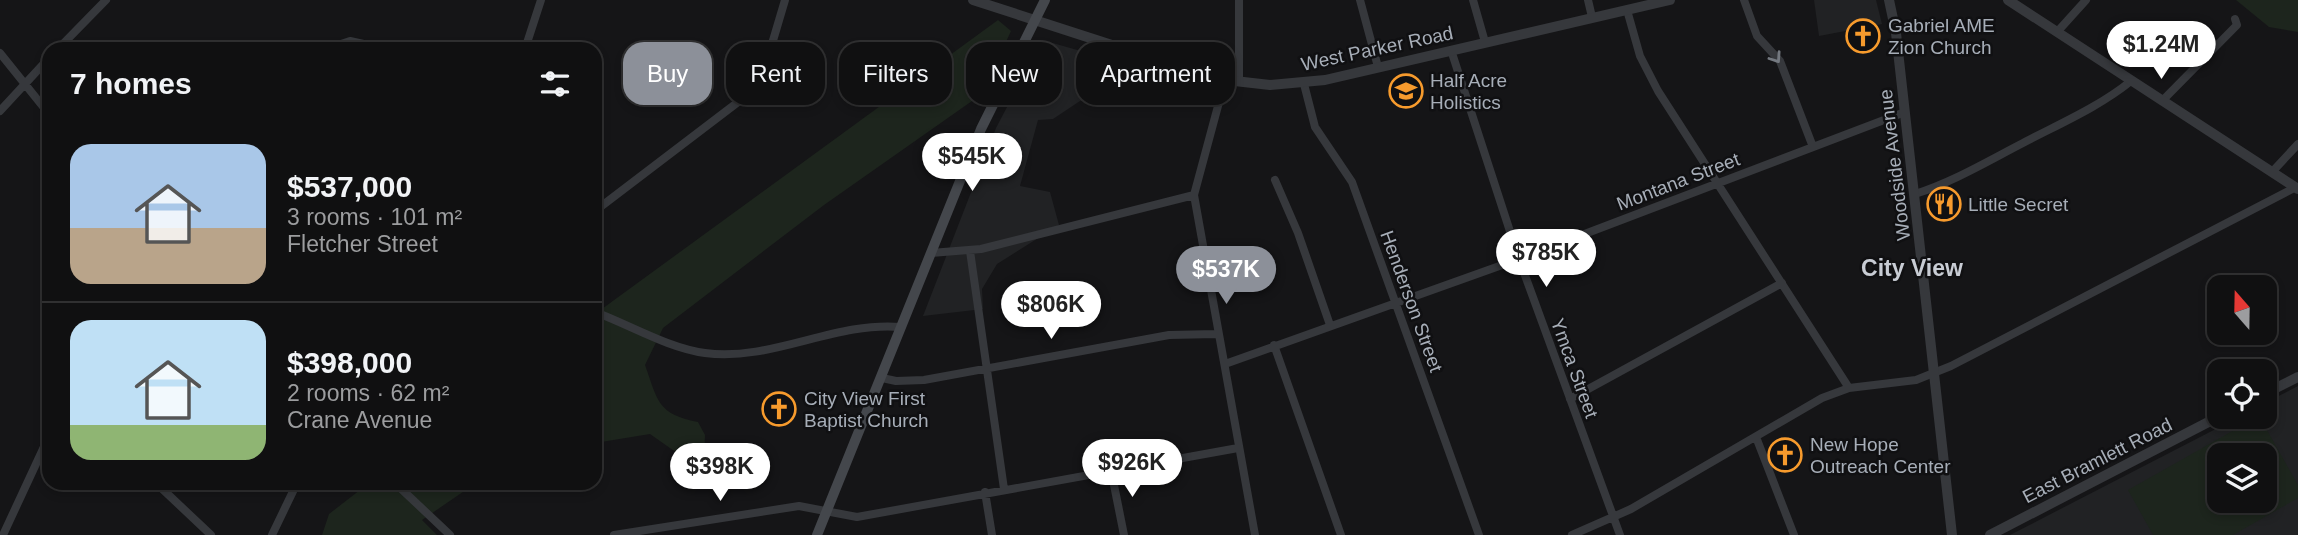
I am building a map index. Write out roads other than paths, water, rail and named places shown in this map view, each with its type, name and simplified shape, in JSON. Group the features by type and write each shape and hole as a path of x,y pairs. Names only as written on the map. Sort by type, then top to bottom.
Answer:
{"main road":[{"path":"817,535 883,378 981,129 1045,0"}],"street":[{"path":"65,42 106,0"},
{"path":"527,42 541,0"},
{"path":"602,206 746,96 769,54 785,0"},
{"name":"West Parker Road","path":"973,0 1104,42"},
{"path":"1239,0 1239,82"},
{"path":"1360,0 1378,68"},
{"path":"1472,0 1485,42"},
{"path":"1588,0 1592,17"},
{"name":"West Parker Road","path":"1235,81 1304,84 1670,0"},
{"path":"1744,0 1757,36 1780,61 1812,147"},
{"name":"Woodside Avenue","path":"1889,0 1906,112 1952,535"},
{"path":"1572,535 1614,518 1822,398 1849,388 1916,380 1976,354 2297,188 2008,0"},
{"path":"2058,31 2087,0"},
{"path":"1628,10 1640,56 1650,78 1849,388"},
{"path":"2163,100 2237,25 2235,19"},
{"name":"Ymca Street","path":"1451,50 1519,259 1620,535"},
{"path":"0,53 42,105"},
{"path":"0,111 42,65"},
{"path":"1915,194 1956,177 2065,121 2114,95 2131,81"},
{"name":"Henderson Street","path":"1304,84 1315,127 1352,183 1479,535"},
{"path":"1218,105 1194,195 1216,334 1225,364 1255,535"},
{"name":"Montana Street","path":"1225,364 1519,259 1718,181 1906,112"},
{"path":"2273,171 2298,144"},
{"path":"1275,180 1298,233 1330,325"},
{"path":"931,253 970,251 1194,195"},
{"path":"970,251 1004,489"},
{"path":"1570,399 1782,284"},
{"path":"602,315 684,347 715,354 746,352 862,329 901,327"},
{"path":"883,378 896,381 924,380 1169,335 1216,334"},
{"path":"1273,345 1342,535"},
{"path":"2277,388 2298,377"},
{"name":"East Bramlett Road","path":"1990,535 2207,423"},
{"path":"1756,437 1794,535"},
{"path":"614,535 787,508 828,511 857,517 1238,448"},
{"path":"4,533 42,451"},
{"path":"1111,470 1124,535"},
{"path":"163,490 211,535"},
{"path":"272,535 294,490"},
{"path":"402,490 450,535"},
{"path":"985,492 992,535"}],"place":[{"name":"Gabriel AME Zion Church","path":"1863,36"},
{"name":"Half Acre Holistics","path":"1406,91"},
{"name":"Little Secret","path":"1944,204"},
{"name":"City View First Baptist Church","path":"779,409"},
{"name":"New Hope Outreach Center","path":"1785,455"}],"district":[{"name":"City View","path":"1912,268"}]}
